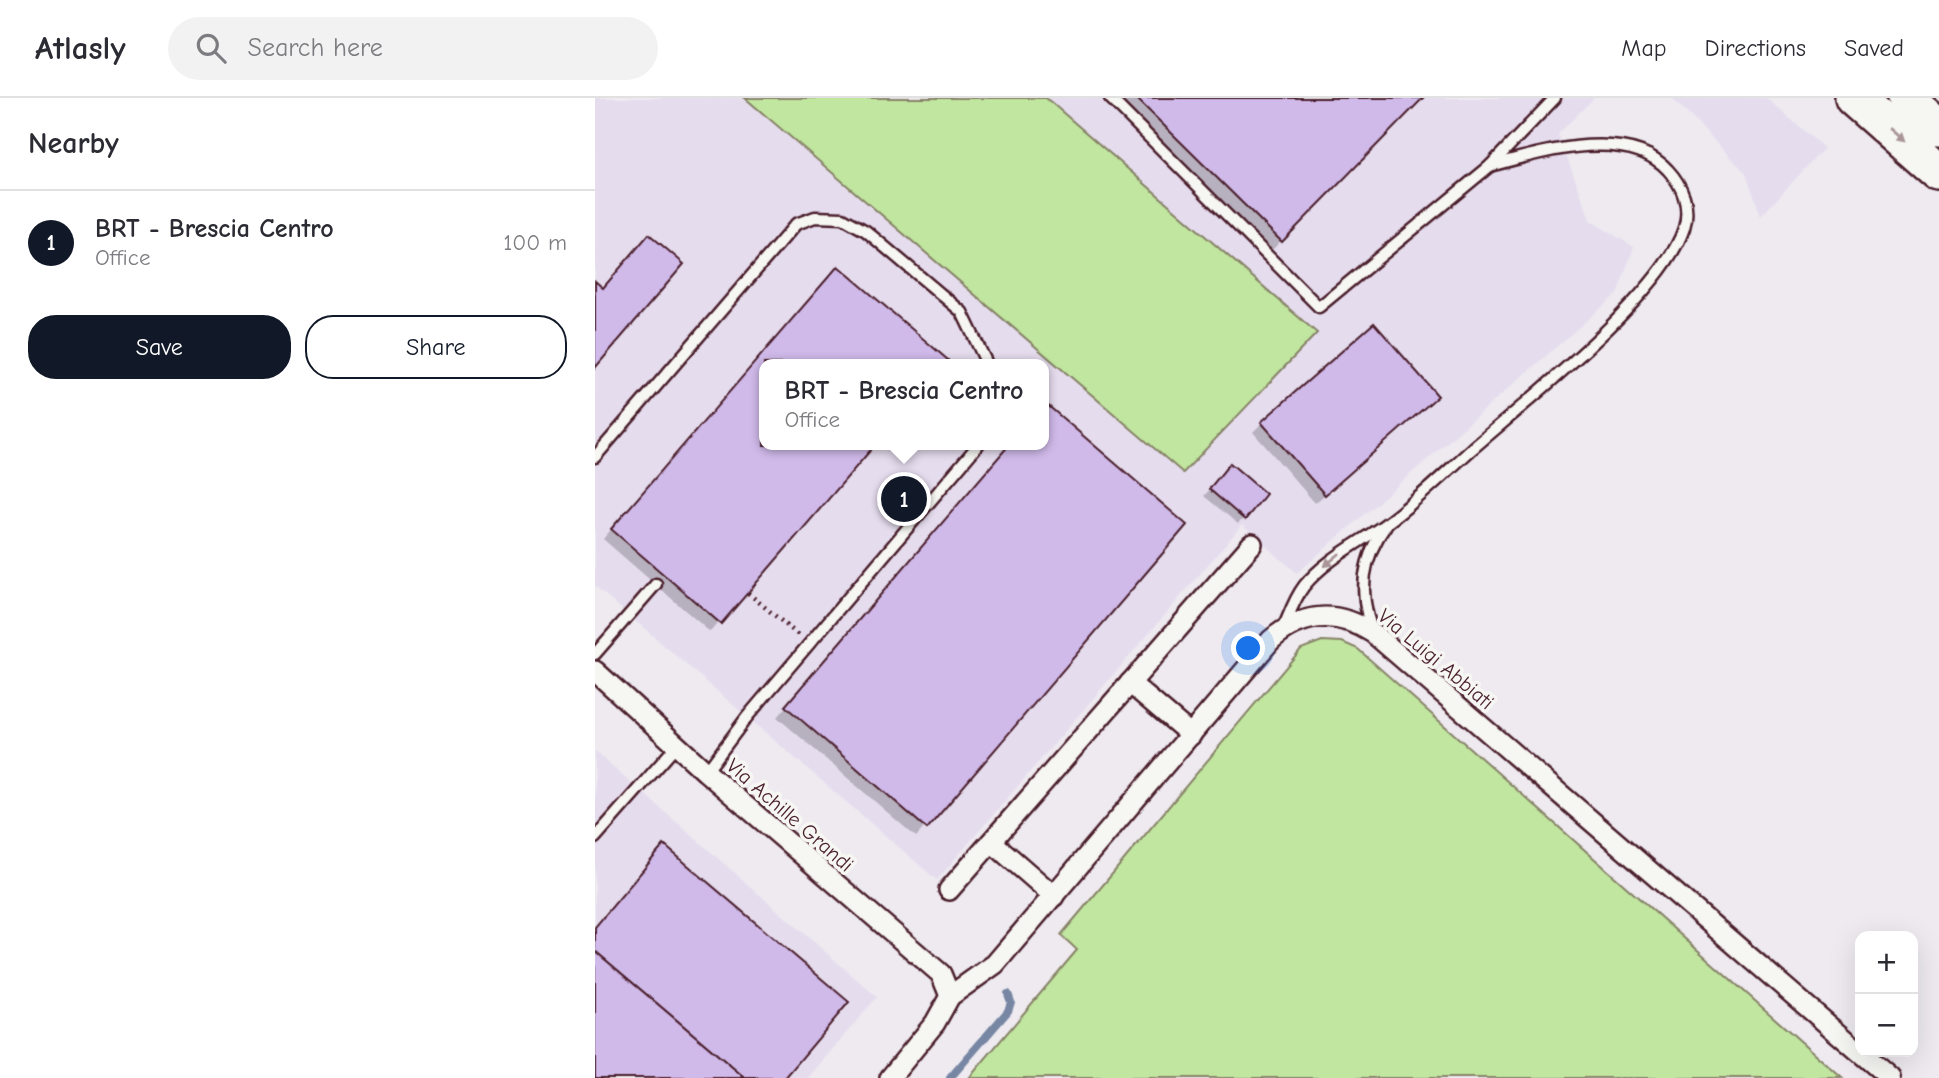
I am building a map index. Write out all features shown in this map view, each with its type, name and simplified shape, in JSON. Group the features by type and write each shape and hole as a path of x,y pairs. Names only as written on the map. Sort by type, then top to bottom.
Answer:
{"highway":[{"path":"1854,98 1939,173"},
{"path":"1906,98 1939,127"}],"street":[{"path":"949,890 1252,544"},
{"name":"Via Luigi Abbiati","path":"950,996 995,964 1283,630 1300,620 1328,616 1357,622 1373,633 1890,1078"},
{"name":"Via Achille Grandi","path":"595,671 706,772 941,974 950,996"},
{"path":"1130,683 1191,735"},
{"path":"992,842 1054,895"},
{"path":"890,1078 935,1023 950,996"}],"lane":[{"path":"1110,98 1319,307 1490,166 1555,98"},
{"path":"1283,630 1298,596 1318,572 1349,546 1388,522 1561,372 1630,304 1655,275 1685,227 1686,204 1679,182 1663,165 1640,154 1615,147 1564,146 1490,166"},
{"path":"595,457 796,224 815,217 843,218 866,231 962,312 985,359"},
{"path":"706,772 974,450"},
{"path":"1373,633 1363,593 1364,573 1369,555 1388,522"},
{"path":"595,654 656,584"},
{"path":"595,838 678,744"}],"path":[{"path":"748,593 809,645"}],"shaded area":[{"path":"595,98 745,98 826,166 1317,332 1046,98 1594,98 1558,134 1591,221 1634,247 1617,294 1297,573 1242,525 937,880 595,586"},
{"path":"1672,98 1766,98 1824,148 1761,216 1746,173"},
{"path":"595,751 877,997 808,1078 595,1078"}],"green space":[{"path":"745,98 1046,98 1317,333 1183,473"},
{"path":"1322,641 1342,642 1358,649 1842,1078 969,1078 1077,950 1061,935 1301,649"}],"building":[{"path":"1136,98 1423,98 1282,242"},
{"path":"649,234 684,264 595,368 595,281 603,288"},
{"path":"838,266 947,359 759,359 759,450 871,450 721,624 611,529"},
{"path":"1374,323 1438,396 1325,495 1261,422"},
{"path":"1049,406 1187,525 927,829 785,706 1005,450 1049,450"},
{"path":"1230,463 1266,494 1245,520 1209,489"},
{"path":"664,845 849,1002 785,1078 745,1078 595,951 595,927"},
{"path":"595,951 745,1078 595,1078"}],"waterway":[{"path":"950,1078 1008,1011 1011,1002 1008,994"}],"place":[{"name":"BRT - Brescia Centro","path":"904,499"}]}
